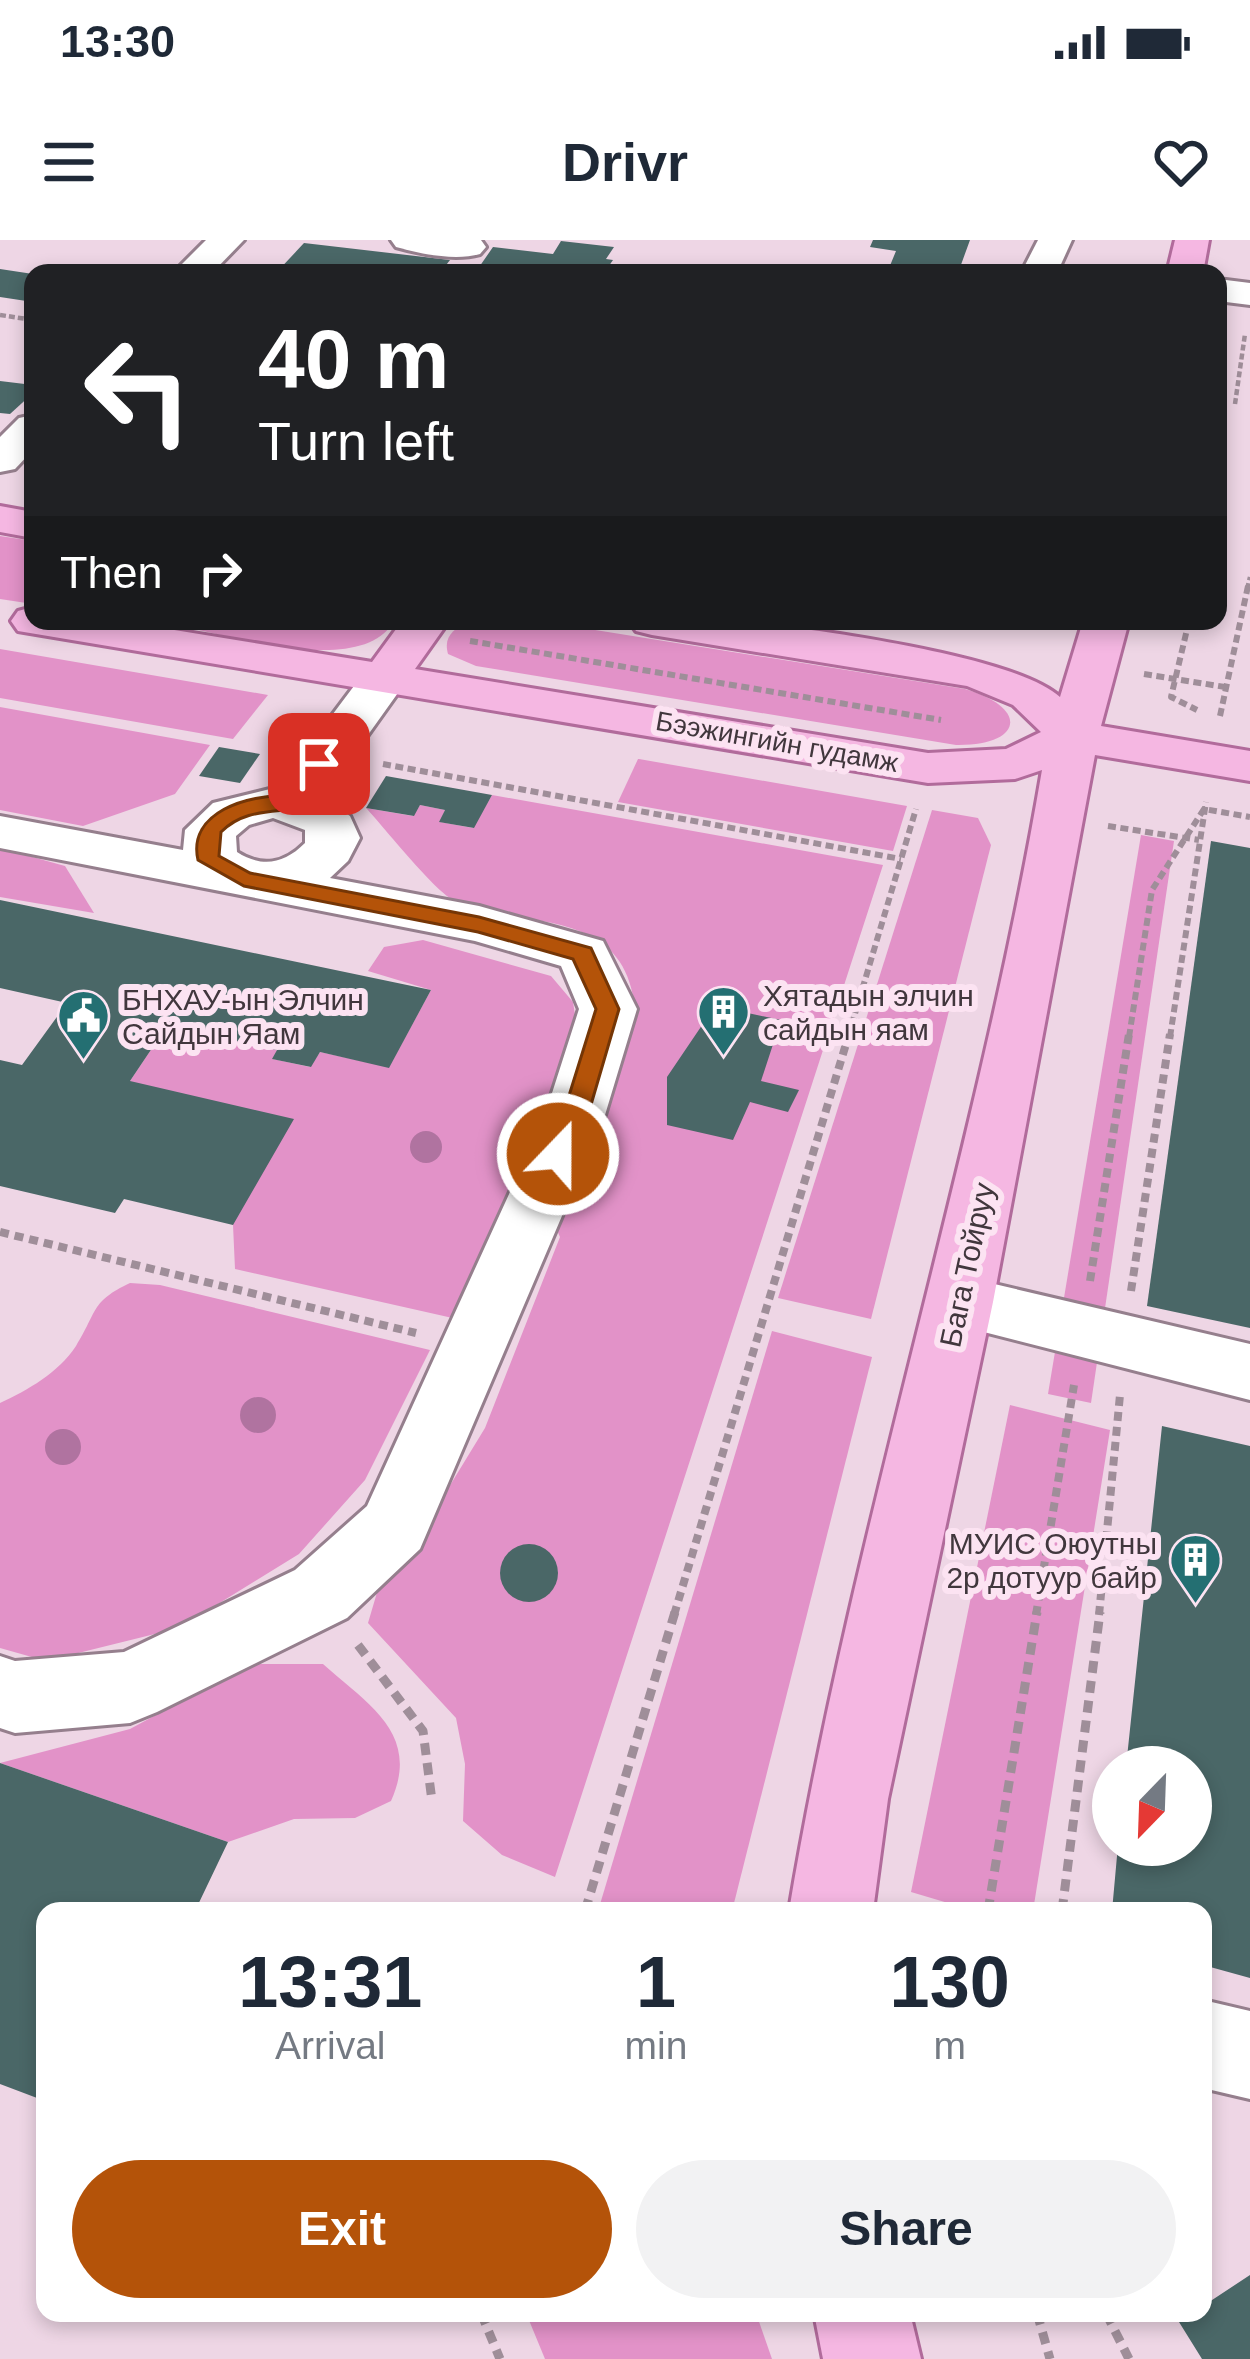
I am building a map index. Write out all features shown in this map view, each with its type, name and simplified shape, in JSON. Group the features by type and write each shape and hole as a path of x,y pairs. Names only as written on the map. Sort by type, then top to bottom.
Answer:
{"main road":[{"name":"Бээжингийн гудамж","path":"90,630 928,768 1015,764 1073,736"},
{"path":"116,634 133,630"},
{"path":"386,676 420,630"},
{"path":"710,630 960,669 1030,694 1073,736 1250,766"},
{"name":"Бага Тойруу","path":"832,1902 848,1799 960,1302 1060,820 1073,736 1103,630"},
{"path":"864,2322 872,2359"}],"street":[{"path":"201,264 227,240"},
{"path":"408,240 468,247"},
{"path":"0,460 24,436"},
{"path":"244,879 209,860 206,845 211,830 225,816 246,807 293,803 386,676"},
{"path":"0,832 479,924 583,954 608,1009 575,1115 394,1527 321,1594 130,1687 15,1697 0,1692"},
{"path":"960,1302 1250,1372"},
{"path":"1212,2046 1250,2055"}],"path":[{"path":"1235,404 1245,333"},
{"path":"1187,630 1171,697 1220,721 1250,577"},
{"path":"439,630 944,720"},
{"path":"588,1902 960,669"},
{"path":"382,764 901,859"},
{"path":"989,1902 1152,890 1204,809 1250,817"},
{"path":"0,1232 470,1346"},
{"path":"321,1594 423,1731 432,1801"},
{"path":"485,2322 500,2359"},
{"path":"1040,2322 1050,2359"},
{"path":"1111,2322 1130,2359"}],"shaded area":[{"path":"0,536 24,540 24,603 0,599"},
{"path":"198,630 386,630 352,648 261,643"},
{"path":"456,630 595,630 965,689 1000,706 1010,724 995,739 956,745 476,666 448,654"},
{"path":"0,649 268,695 233,739 0,698"},
{"path":"0,707 210,745 175,794 83,826 0,810"},
{"path":"638,759 907,806 893,851 618,802"},
{"path":"492,795 883,865 555,1877 502,1855 463,1821 465,1764 456,1718 368,1623 381,1579 427,1523 485,1428 560,1237 556,1228 575,1195 635,1008 627,975 612,952 567,927 455,901 423,873 366,808 413,816 420,805 445,810 440,822 473,828"},
{"path":"932,810 978,818 991,845 871,1319 778,1298"},
{"path":"1141,835 1174,841 1091,1403 1048,1394"},
{"path":"0,848 65,866 94,913 0,897"},
{"path":"423,940 551,976 573,1002 579,1040 457,1319 235,1269 233,1225 130,1081 167,1026 277,1050 273,1059 310,1067 320,1052 389,1067 431,990 368,971 384,947"},
{"path":"130,1283 160,1285 430,1350 365,1480 299,1554 179,1628 46,1661 0,1648 0,1403 60,1364 101,1302"},
{"path":"772,1331 872,1357 734,1902 601,1902"},
{"path":"1010,1405 1110,1430 1034,1902 945,1902 911,1892"},
{"path":"250,1664 323,1664 373,1708 395,1739 400,1757 391,1801 355,1818 294,1819 228,1842 0,1763 130,1729"},
{"path":"530,2322 759,2322 772,2359 545,2359"}],"building":[{"path":"873,240 970,240 961,264 891,264 896,251 870,247"},
{"path":"561,241 614,247 606,259 613,260 610,264 481,264 493,247 553,254"},
{"path":"304,243 450,260 447,264 284,264"},
{"path":"0,269 24,273 24,301 0,297"},
{"path":"0,381 24,384 24,401 10,414 0,413"},
{"path":"219,747 260,754 240,783 199,776"},
{"path":"386,776 492,795 474,828 439,822 445,810 420,805 414,816 366,808"},
{"path":"1211,841 1250,848 1250,1328 1147,1306"},
{"name":"БНХАУ-ын Элчин Сайдын Яам","path":"0,900 431,990 389,1068 320,1052 311,1067 272,1059 277,1050 167,1026 130,1081 294,1119 233,1225 124,1199 115,1213 0,1186 0,1060 22,1065 67,1003 0,988"},
{"name":"Хятадын элчин сайдын яам","path":"715,1006 781,1020 761,1081 799,1090 788,1112 750,1102 733,1140 667,1125 667,1077"},
{"name":"МУИС Оюутны 2р дотуур байр","path":"1162,1426 1250,1446 1250,1978 1212,1967 1212,1902 1113,1902 1116,1866 1212,1866 1212,1746 1128,1746"},
{"path":"529,1544 550,1552 558,1573 550,1594 529,1602 508,1594 500,1573 508,1552"},
{"path":"0,1763 228,1842 199,1902 36,1902 36,2098 0,2084"},
{"path":"1250,2275 1250,2359 1202,2359 1179,2322 1212,2322 1212,2300"}],"place":[{"name":"Хятадын элчин сайдын яам","path":"724,1058"},
{"name":"БНХАУ-ын Элчин Сайдын Яам","path":"83,1062"},
{"name":"МУИС Оюутны 2р дотуур байр","path":"1196,1606"}],"route":[{"path":"319,764 293,803 270,802 225,816 211,830 206,845 209,860 223,872 244,879 479,924 583,954 608,1009 558,1154"}]}
